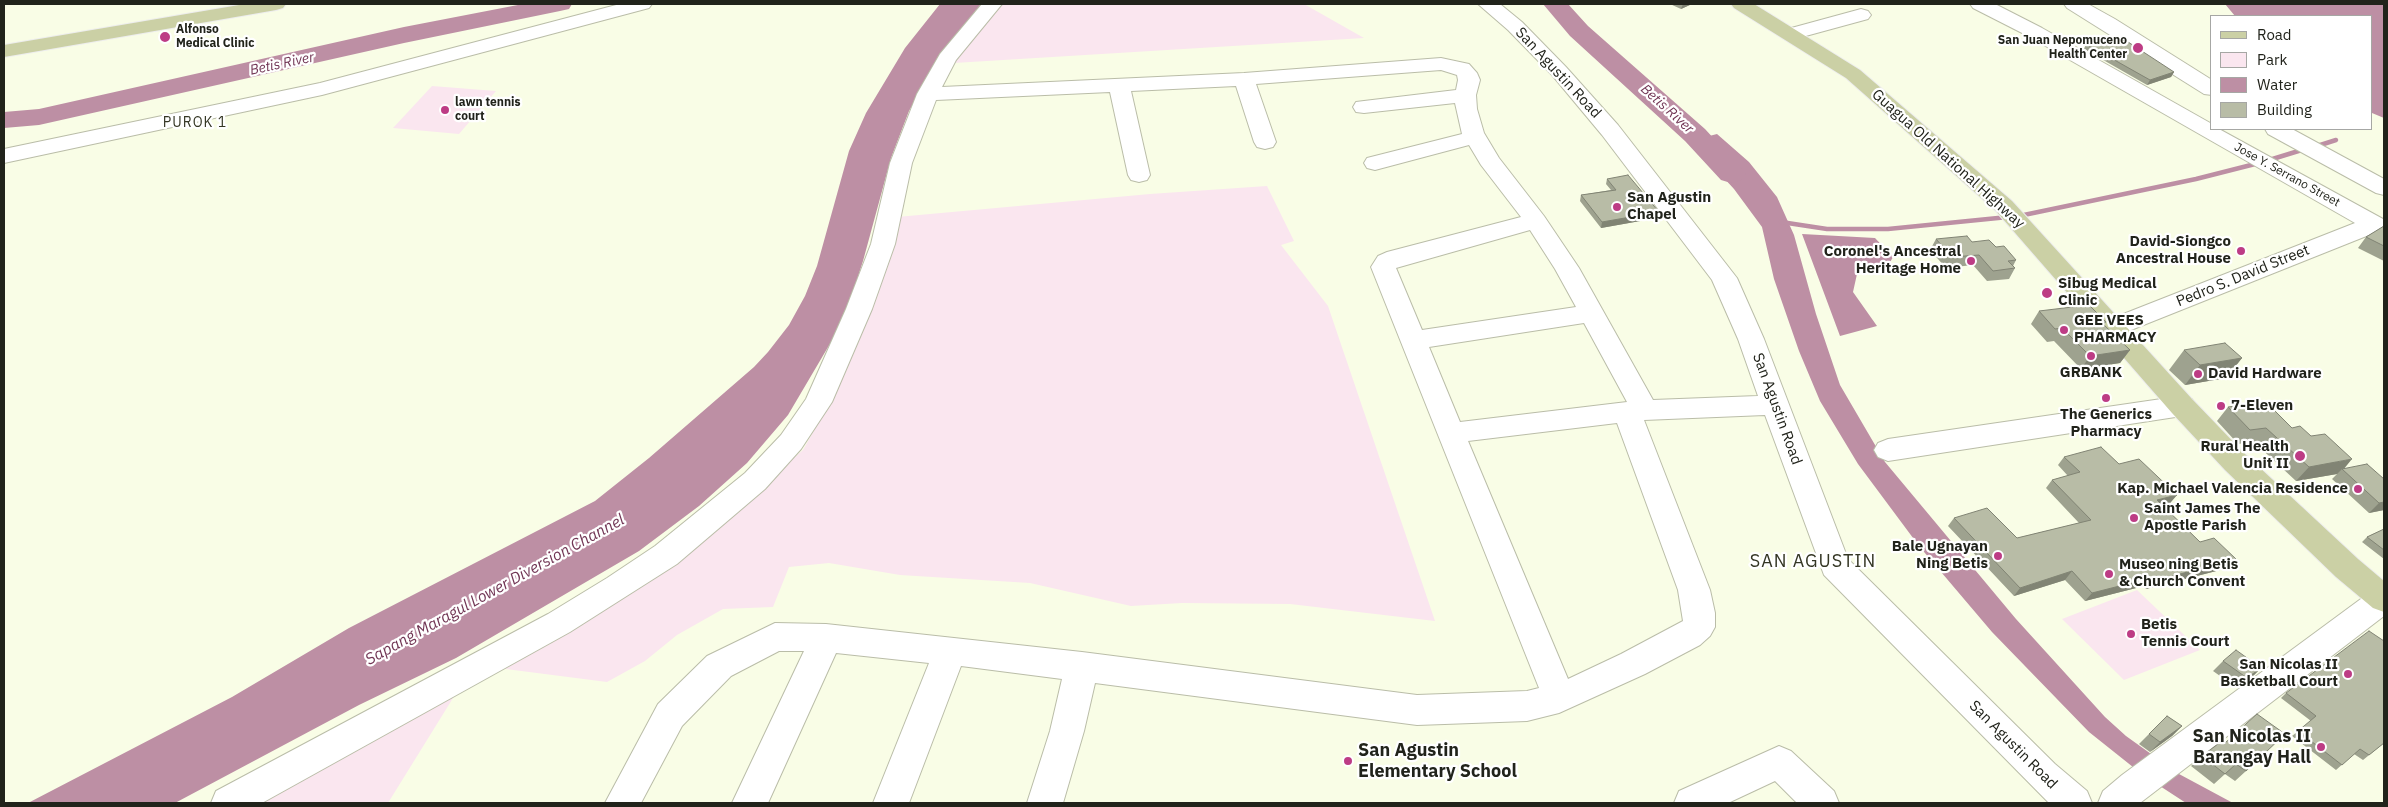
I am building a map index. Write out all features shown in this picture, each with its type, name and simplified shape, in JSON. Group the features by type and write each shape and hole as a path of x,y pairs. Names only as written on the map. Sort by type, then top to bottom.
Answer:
{"main road":[{"path":"4,51 276,4"},
{"name":"Guagua Old National Highway","path":"1741,4 1853,74 2004,206 2182,406 2235,462 2347,568 2384,599"}],"street":[{"path":"4,156 322,89 642,4"},
{"path":"229,803 559,623 618,587 673,550 714,518 755,481 791,442 818,402 859,309 883,244 901,162 928,94 947,58 992,4"},
{"name":"San Agustin Road","path":"1488,4 1515,26 1559,71 1610,130 1724,278 1751,339 1835,566 2042,775 2074,803"},
{"name":"Jose Y. Serrano Street","path":"1980,4 2035,32 2380,227"},
{"path":"2074,4 2108,23 2210,88"},
{"path":"1791,34 1860,14"},
{"path":"623,803 670,716 719,666 775,637 826,638 1082,666 1417,710 1527,706 1559,698 1633,664 1689,635 1699,627 1699,613 1694,590 1636,411 1592,313 1567,268 1536,221 1489,160 1475,137 1466,109 1465,95 1469,80 1467,73 1462,68 1441,64 1244,79 928,94"},
{"path":"1244,79 1265,142"},
{"path":"1119,86 1139,174"},
{"path":"1364,107 1465,95"},
{"path":"2278,130 2384,188"},
{"path":"1375,163 1475,137"},
{"path":"1536,221 1415,252 1387,262 1383,267 1453,433 1559,698"},
{"name":"Pedro S. David Street","path":"2112,328 2380,227"},
{"path":"1413,340 1592,313"},
{"path":"1453,433 1636,411 1775,405"},
{"path":"1888,450 2098,417 2182,406"},
{"path":"2125,795 2166,762 2384,599"},
{"path":"750,803 826,638"},
{"path":"891,803 950,651"},
{"path":"1045,803 1067,731 1082,666"},
{"path":"1692,803 1779,762 1821,803"}],"green space":[{"path":"997,4 1304,4 1364,38 954,63"},
{"name":"lawn tennis court","path":"432,86 496,91 459,134 393,128"},
{"path":"1267,186 1294,241 1281,245 1328,306 1435,621 1290,604 1182,603 1131,606 1030,583 900,575 829,563 789,567 773,607 723,609 677,635 645,661 607,682 498,668 673,561 803,450 829,404 897,217 1150,194"},
{"name":"Betis Tennis Court","path":"2137,590 2200,650 2124,680 2062,619"},
{"path":"458,690 388,803 255,803"}],"water":[{"name":"Sapang Maragul Lower Diversion Channel","path":"940,4 981,4 943,51 909,111 891,158 863,261 844,320 788,415 747,463 699,506 639,551 456,658 359,705 175,803 28,803 232,697 349,628 595,501 649,458 754,367 789,325 805,296 817,266 849,151 866,113 905,48"},
{"path":"2225,4 2384,4 2384,118 2373,113 2373,15 2234,15"},
{"path":"1717,134 1749,162 1777,197 1794,235 1816,314 1840,385 1885,462 2016,619 2105,717 2126,736 2179,774 2233,803 2186,803 2143,775 2089,732 1992,632 1919,546 1858,464 1820,401 1799,351 1774,279 1762,227 1734,189 1690,141"},
{"path":"1802,234 1875,238 1893,257 1884,273 1857,274 1853,292 1877,326 1840,336"}],"building":[{"path":"2113,38 2120,42 2125,40 2174,72 2150,80 2086,44"},
{"name":"San Agustin Chapel","path":"1628,175 1659,212 1602,222 1581,195 1616,190 1607,179"},
{"path":"2384,226 2384,246 2366,237"},
{"path":"1967,236 1972,242 1989,240 1996,247 2004,246 2016,260 2008,261 2015,268 1993,271 1979,255 1952,257 1936,239"},
{"path":"2089,305 2106,322 2102,323 2130,350 2090,356 2062,328 2055,329 2039,311"},
{"path":"2225,343 2242,358 2200,365 2184,350"},
{"path":"2266,402 2292,428 2300,426 2311,436 2325,434 2352,459 2309,467 2266,428 2250,430 2228,407"},
{"path":"2101,447 2119,464 2139,459 2177,495 2157,500 2200,542 2214,538 2236,559 2154,581 2151,578 2092,593 2072,571 2020,588 1954,518 1987,508 2017,538 2091,520 2052,480 2080,472 2064,457"},
{"path":"2367,464 2384,479 2384,502 2379,503 2342,469"},
{"path":"2384,529 2384,550 2367,537"},
{"name":"San Nicolas II Basketball Court","path":"2369,631 2384,641 2384,743 2369,755 2360,749 2342,765 2298,731 2316,716 2286,693"},
{"path":"2236,650 2261,668 2247,678 2223,661"},
{"path":"2257,714 2285,734 2246,771 2236,764 2225,774 2202,756 2222,741 2225,743"},
{"path":"2167,716 2182,726 2160,742 2149,734"}],"waterway":[{"name":"Betis River","path":"4,120 39,117 404,35 560,4"},
{"name":"Betis River","path":"1555,4 1579,31 1695,135 1731,174"},
{"path":"2314,147 2336,140"},
{"path":"2266,161 2305,149"},
{"path":"2019,216 2196,179 2259,163"},
{"path":"1781,222 1827,229 1888,229 2008,217"}],"place":[{"name":"Alfonso Medical Clinic","path":"165,37"},
{"name":"San Juan Nepomuceno Health Center","path":"2138,48"},
{"name":"lawn tennis court","path":"445,110"},
{"name":"San Agustin Chapel","path":"1617,207"},
{"name":"David-Siongco Ancestral House","path":"2241,251"},
{"name":"Coronel's Ancestral Heritage Home","path":"1971,261"},
{"name":"Sibug Medical Clinic","path":"2047,293"},
{"name":"GEE VEES PHARMACY","path":"2064,330"},
{"name":"GRBANK","path":"2091,356"},
{"name":"David Hardware","path":"2198,374"},
{"name":"The Generics Pharmacy","path":"2106,398"},
{"name":"7-Eleven","path":"2221,406"},
{"name":"Rural Health Unit II","path":"2300,456"},
{"name":"Kap. Michael Valencia Residence","path":"2358,489"},
{"name":"Saint James The Apostle Parish","path":"2134,518"},
{"name":"Bale Ugnayan Ning Betis","path":"1998,556"},
{"name":"Museo ning Betis & Church Convent","path":"2109,574"},
{"name":"Betis Tennis Court","path":"2131,634"},
{"name":"San Nicolas II Basketball Court","path":"2348,674"},
{"name":"San Nicolas II Barangay Hall","path":"2321,747"},
{"name":"San Agustin Elementary School","path":"1348,761"}],"district":[{"name":"PUROK 1","path":"195,123"},
{"name":"SAN AGUSTIN","path":"1813,562"}]}
